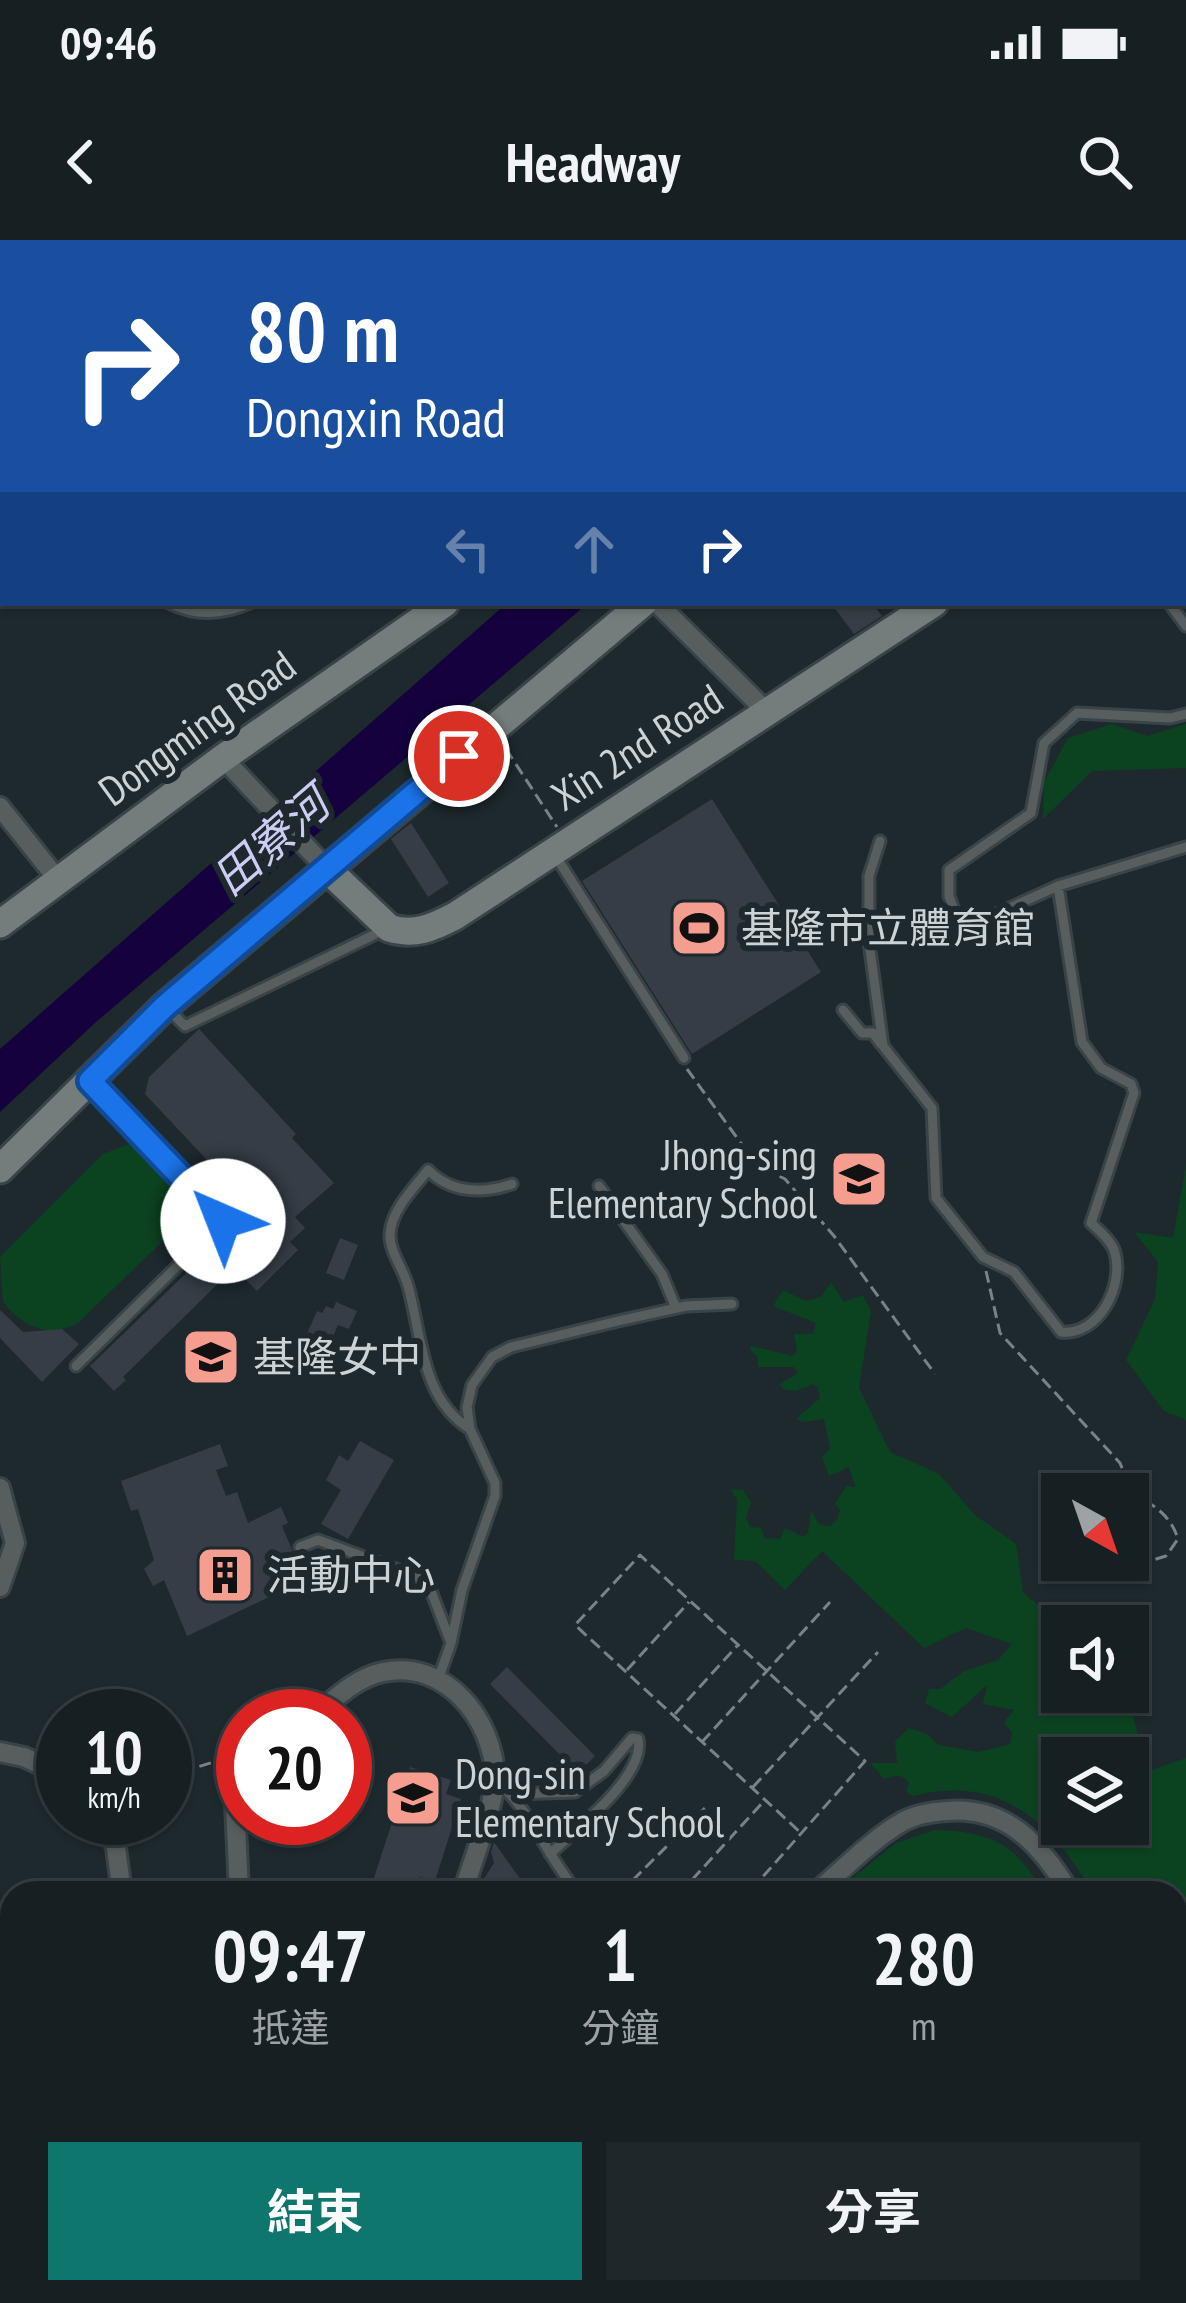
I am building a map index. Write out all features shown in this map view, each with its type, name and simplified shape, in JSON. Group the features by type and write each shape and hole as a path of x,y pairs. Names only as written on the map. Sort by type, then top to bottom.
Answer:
{"main road":[{"name":"Dongming Road","path":"0,924 223,758 441,606"},
{"path":"0,1169 165,1006 639,606"},
{"name":"Xin 2nd Road","path":"389,928 416,932 443,922 929,606"},
{"path":"327,869 389,928"}],"street":[{"path":"660,606 768,713"},
{"path":"223,758 327,869"},
{"path":"0,807 59,881"},
{"path":"0,1488 15,1543 0,1588"},
{"path":"346,1689 387,1671 413,1672 460,1694 477,1713 487,1734 495,1779 466,1881"},
{"path":"0,1752 36,1763"},
{"path":"830,1881 902,1822 954,1810 995,1817 1023,1832 1062,1881"},
{"path":"115,1845 120,1881"},
{"path":"236,1845 238,1881"}],"lane":[{"path":"175,606 191,614 243,606"},
{"path":"1186,714 1170,718 1076,713 1044,743 1031,813 949,870 950,896 958,921 972,925 1058,886 1186,847"},
{"path":"880,842 869,876 869,942 883,1046"},
{"path":"560,847 684,1063"},
{"path":"843,1010 862,1033 873,1033 932,1108 936,1198 983,1258 1014,1272 1061,1332 1078,1331 1112,1299 1116,1255 1091,1222 1134,1093 1131,1084 1101,1068 1082,1042 1058,886"},
{"path":"165,1006 185,1026 389,928"},
{"path":"76,1366 223,1221 90,1081"},
{"path":"470,1429 441,1399 424,1366 409,1289 389,1234 398,1210 428,1170 460,1189 481,1191 512,1184"},
{"path":"599,1186 662,1274 676,1308"},
{"path":"438,1680 452,1643 462,1590 495,1496 494,1483 470,1429 467,1407 481,1370 501,1352 676,1308 732,1304"},
{"path":"300,1547 318,1540 418,1576 431,1591 452,1643"},
{"path":"512,1794 575,1792 604,1771 632,1738 638,1738 640,1755 622,1783 550,1854"},
{"path":"495,1779 512,1794 568,1881"}],"path":[{"path":"492,728 560,847"},
{"path":"684,1063 756,1164 785,1179 834,1236 935,1374"},
{"path":"983,1258 1000,1333 1124,1473"},
{"path":"1149,1502 1157,1505 1178,1539 1166,1556 1149,1561"},
{"path":"760,1881 865,1761 640,1555 575,1625 800,1832"},
{"path":"626,1672 691,1601"},
{"path":"702,1742 830,1602"},
{"path":"674,1716 738,1645"},
{"path":"753,1788 878,1652"},
{"path":"691,1881 766,1800"},
{"path":"632,1881 707,1806"}],"green space":[{"path":"1112,724 1147,736 1186,724 1186,768 1092,771 1043,819 1044,782 1068,738"},
{"path":"129,1144 164,1161 185,1194 195,1186 207,1198 79,1322 58,1330 28,1324 3,1302 0,1257 103,1154"},
{"path":"1186,1165 1186,1420 1164,1411 1126,1360 1155,1299 1158,1262 1134,1232 1173,1238"},
{"path":"831,1282 844,1302 863,1295 871,1311 859,1388 890,1452 939,1474 975,1515 1016,1544 1023,1593 1041,1607 1041,1713 1133,1713 1138,1737 1041,1737 1041,1825 998,1798 972,1792 913,1796 906,1792 906,1780 898,1776 884,1779 870,1763 897,1763 895,1741 909,1728 927,1734 939,1745 979,1752 1010,1744 1012,1733 1004,1722 1014,1710 983,1704 987,1685 952,1717 925,1703 929,1689 940,1689 964,1671 998,1660 1012,1644 966,1628 924,1648 822,1551 785,1590 755,1561 734,1560 737,1499 730,1489 743,1490 751,1502 746,1518 750,1527 761,1528 765,1538 780,1539 785,1528 803,1537 808,1533 811,1511 820,1525 830,1526 837,1520 840,1511 835,1504 846,1486 855,1487 849,1467 829,1476 822,1457 830,1449 824,1419 796,1419 820,1398 818,1387 782,1389 780,1384 798,1373 794,1367 758,1367 758,1357 750,1350 751,1346 793,1356 797,1351 794,1334 813,1334 816,1323 773,1306 783,1290 806,1301 821,1297"},
{"path":"1186,1758 1186,1881 1085,1881 1060,1845 1149,1845 1149,1771"},
{"path":"935,1830 987,1838 1012,1852 1035,1881 849,1881 896,1843"}],"water":[{"name":"田寮河","path":"504,606 584,606 96,1022 0,1112 0,1049"}],"building":[{"path":"833,606 874,606 882,616 854,634"},
{"name":"基隆市立體育館","path":"712,799 821,972 692,1054 582,881"},
{"path":"411,823 449,883 428,897 391,839"},
{"path":"199,1029 296,1134 292,1138 334,1183 295,1217 305,1228 290,1242 298,1250 257,1291 234,1268 114,1391 90,1366 234,1227 244,1237 265,1216 145,1094 149,1077"},
{"path":"340,1238 358,1245 344,1280 326,1273"},
{"path":"336,1302 357,1311 349,1329 338,1325 324,1358 301,1347 317,1311 322,1313 326,1306 333,1309"},
{"path":"0,1310 23,1332 62,1329 79,1344 42,1382 0,1338"},
{"path":"360,1441 394,1460 348,1539 321,1524 341,1490 326,1480 339,1455 348,1461"},
{"path":"220,1444 228,1466 216,1470 226,1496 237,1492 248,1523 281,1507 288,1523 282,1526 305,1580 187,1636 164,1580 153,1586 144,1569 154,1560 138,1509 131,1511 121,1481"},
{"path":"507,1667 595,1756 578,1773 490,1684"},
{"path":"410,1767 451,1780 446,1794 461,1799 435,1881 420,1877 419,1881 373,1881"},
{"path":"494,1842 522,1881 484,1881 494,1863"}],"place":[{"name":"基隆市立體育館","path":"699,928"},
{"name":"Jhong-sing Elementary School","path":"859,1179"},
{"name":"基隆女中","path":"211,1357"},
{"name":"活動中心","path":"225,1575"},
{"name":"Dong-sin Elementary School","path":"413,1798"}],"route":[{"path":"223,1221 90,1081 165,1006 459,756"}]}
